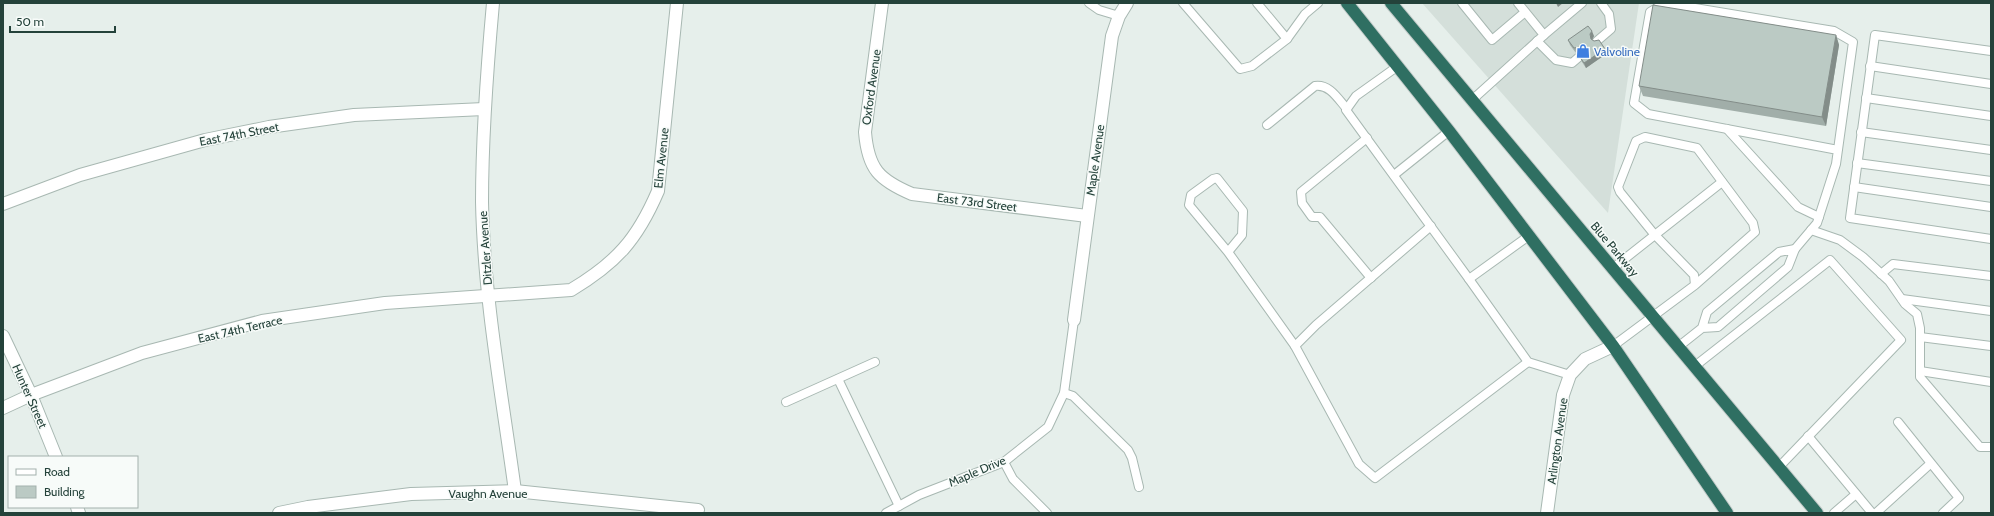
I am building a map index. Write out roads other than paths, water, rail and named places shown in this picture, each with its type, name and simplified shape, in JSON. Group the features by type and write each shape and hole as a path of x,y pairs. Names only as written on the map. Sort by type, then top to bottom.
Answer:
{"highway":[{"path":"1346,3 1398,66 1530,235 1613,346 1727,513"},
{"name":"Blue Parkway","path":"1391,3 1817,513"}],"street":[{"name":"Ditzler Avenue","path":"493,3 484,109 482,203 488,297 515,491"},
{"name":"Elm Avenue","path":"488,297 572,290 597,275 615,260 631,242 647,217 658,192 677,3"},
{"name":"Oxford Avenue","path":"876,169 867,150 865,132 882,3"},
{"name":"Maple Avenue","path":"1074,320 1112,36 1119,16 1127,3"},
{"name":"East 74th Street","path":"3,204 80,175 205,140 269,127 354,115 484,109"},
{"name":"East 73rd Street","path":"876,169 890,184 912,194 1087,216"},
{"name":"East 74th Terrace","path":"3,408 31,395 142,353 262,322 385,303 488,297"},
{"name":"Hunter Street","path":"3,336 31,395 56,456"},
{"name":"Arlington Avenue","path":"1547,513 1563,395 1570,375 1585,359 1613,346"},
{"name":"Vaughn Avenue","path":"279,513 308,507 411,494 515,491 698,510"}],"lane":[{"path":"1089,3 1099,10 1119,16"},
{"path":"1183,3 1240,69 1252,66 1287,39 1304,14 1318,3"},
{"path":"1257,3 1287,39"},
{"path":"1462,3 1492,40 1525,12"},
{"path":"1518,3 1544,35"},
{"path":"1472,100 1537,41 1582,3"},
{"path":"1597,41 1610,29 1609,14 1601,3"},
{"path":"1702,328 1718,327 1788,267 1795,249 1811,230 1819,217 1836,164 1838,150 1853,42 1834,31 1665,3 1650,12 1634,103 1648,114 1838,150"},
{"path":"1991,51 1875,35 1850,218 1991,238"},
{"path":"1537,41 1556,60 1572,63 1579,58"},
{"path":"1346,109 1356,96 1398,66"},
{"path":"1870,66 1991,84"},
{"path":"1266,125 1315,86 1327,88 1346,109 1528,362 1570,375"},
{"path":"1866,98 1991,116"},
{"path":"1728,129 1798,207 1819,217"},
{"path":"1394,175 1449,131"},
{"path":"1861,132 1991,150"},
{"path":"1613,346 1695,285 1755,232 1753,223 1697,148 1645,137 1636,141 1618,187 1620,192 1654,234 1694,275 1695,285"},
{"path":"1367,138 1301,192 1302,203 1312,217 1320,217 1371,278"},
{"path":"1857,163 1991,181"},
{"path":"1228,252 1242,235 1243,211 1217,178 1213,179 1191,196 1189,205 1228,252 1295,346 1358,464 1375,478 1528,362"},
{"path":"1613,268 1654,234 1722,182"},
{"path":"1854,187 1991,207"},
{"path":"1295,346 1431,226"},
{"path":"1811,230 1840,240 1863,257 1889,281 1902,299 1917,314 1920,337 1920,377 1980,447 1991,447"},
{"path":"1469,279 1530,235"},
{"path":"1678,347 1702,328 1707,312 1779,252 1795,249"},
{"path":"1695,366 1830,260 1901,340 1779,467"},
{"path":"1881,274 1893,264 1991,276"},
{"path":"1902,299 1991,311"},
{"name":"Maple Drive","path":"886,513 918,495 1004,462 1048,428 1064,393 1074,320"},
{"path":"1920,337 1991,346"},
{"path":"786,402 875,362"},
{"path":"1920,371 1991,382"},
{"path":"838,379 899,506"},
{"path":"1064,393 1072,396 1128,450 1132,458 1139,486"},
{"path":"1898,422 1958,498 1943,513"},
{"path":"1808,436 1872,513"},
{"path":"1004,462 1013,479 1047,513"},
{"path":"1876,513 1930,464"},
{"path":"1834,513 1856,494"}],"place":[{"name":"Valvoline","path":"1583,51"}]}
